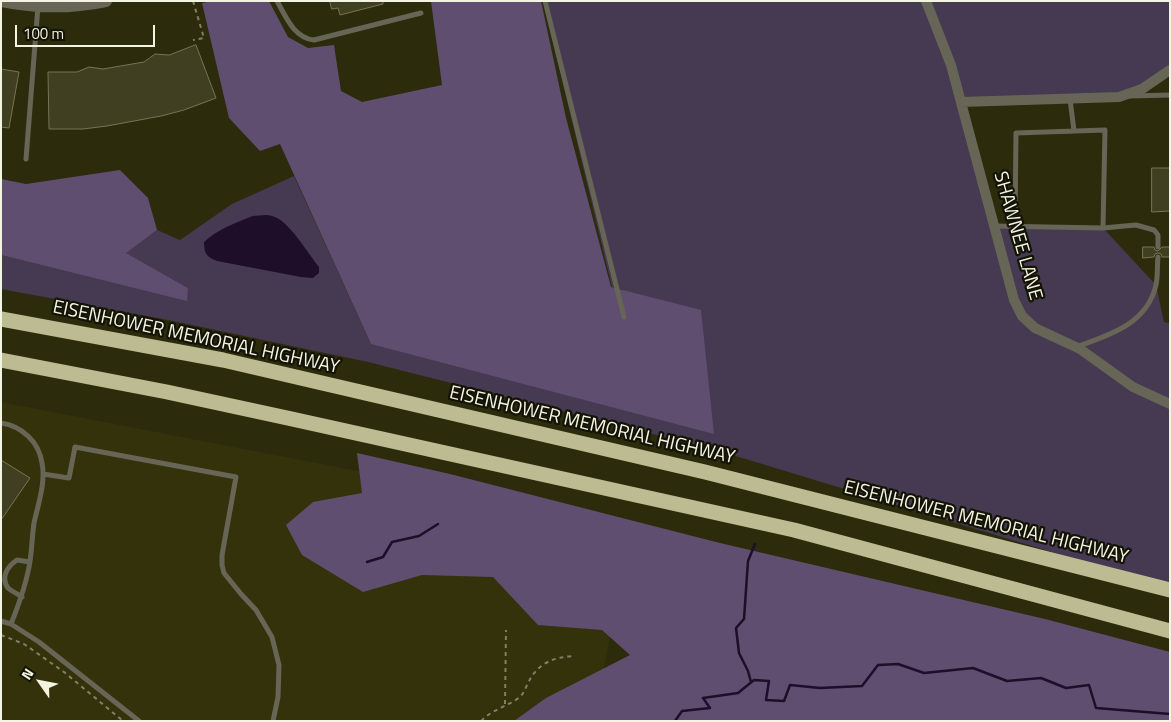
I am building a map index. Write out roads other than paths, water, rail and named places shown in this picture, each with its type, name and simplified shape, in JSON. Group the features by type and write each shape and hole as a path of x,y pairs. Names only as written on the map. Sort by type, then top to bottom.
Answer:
{"highway":[{"name":"EISENHOWER MEMORIAL HIGHWAY","path":"1,319 223,360 706,472 1170,590"},
{"path":"1,360 254,411 794,530 1170,631"}],"street":[{"path":"2,1 29,6 83,6 106,1"},
{"name":"SHAWNEE LANE","path":"926,1 951,65 1014,300 1022,316 1035,328 1076,347 1132,387 1170,404"},
{"path":"961,102 1119,97 1142,89 1170,70"}],"lane":[{"path":"277,1 299,34 306,39 314,40 421,13"},
{"path":"545,1 624,317"},
{"path":"26,159 38,6"},
{"path":"1119,97 1170,95"},
{"path":"1070,98 1074,131"},
{"path":"1016,226 1016,133 1105,130 1104,228"},
{"path":"994,226 1104,228 1136,225 1154,230 1158,235 1158,247"},
{"path":"1076,347 1106,337 1126,327 1140,316 1156,285 1158,257"},
{"path":"1,423 14,426 31,439 38,450 43,474 33,531 30,562 22,597 11,624"},
{"path":"43,474 69,478 75,447 236,477 222,554 222,565 224,573 260,616 272,638 279,665 278,698 273,721"},
{"path":"22,597 8,588 4,572 9,565 17,560 30,562"},
{"path":"1,621 11,624 39,642 139,721"}],"waterway":[{"path":"367,562 383,557 392,542 419,536 438,524"},
{"path":"751,682 739,653 736,628 744,619 748,561 755,544"},
{"path":"675,721 682,711 710,708 703,698 738,693 754,680 769,681 766,700 784,701 790,685 820,688 862,686 878,665 898,664 924,673 973,668 1007,681 1041,678 1066,688 1089,685 1096,708 1170,714"}]}
